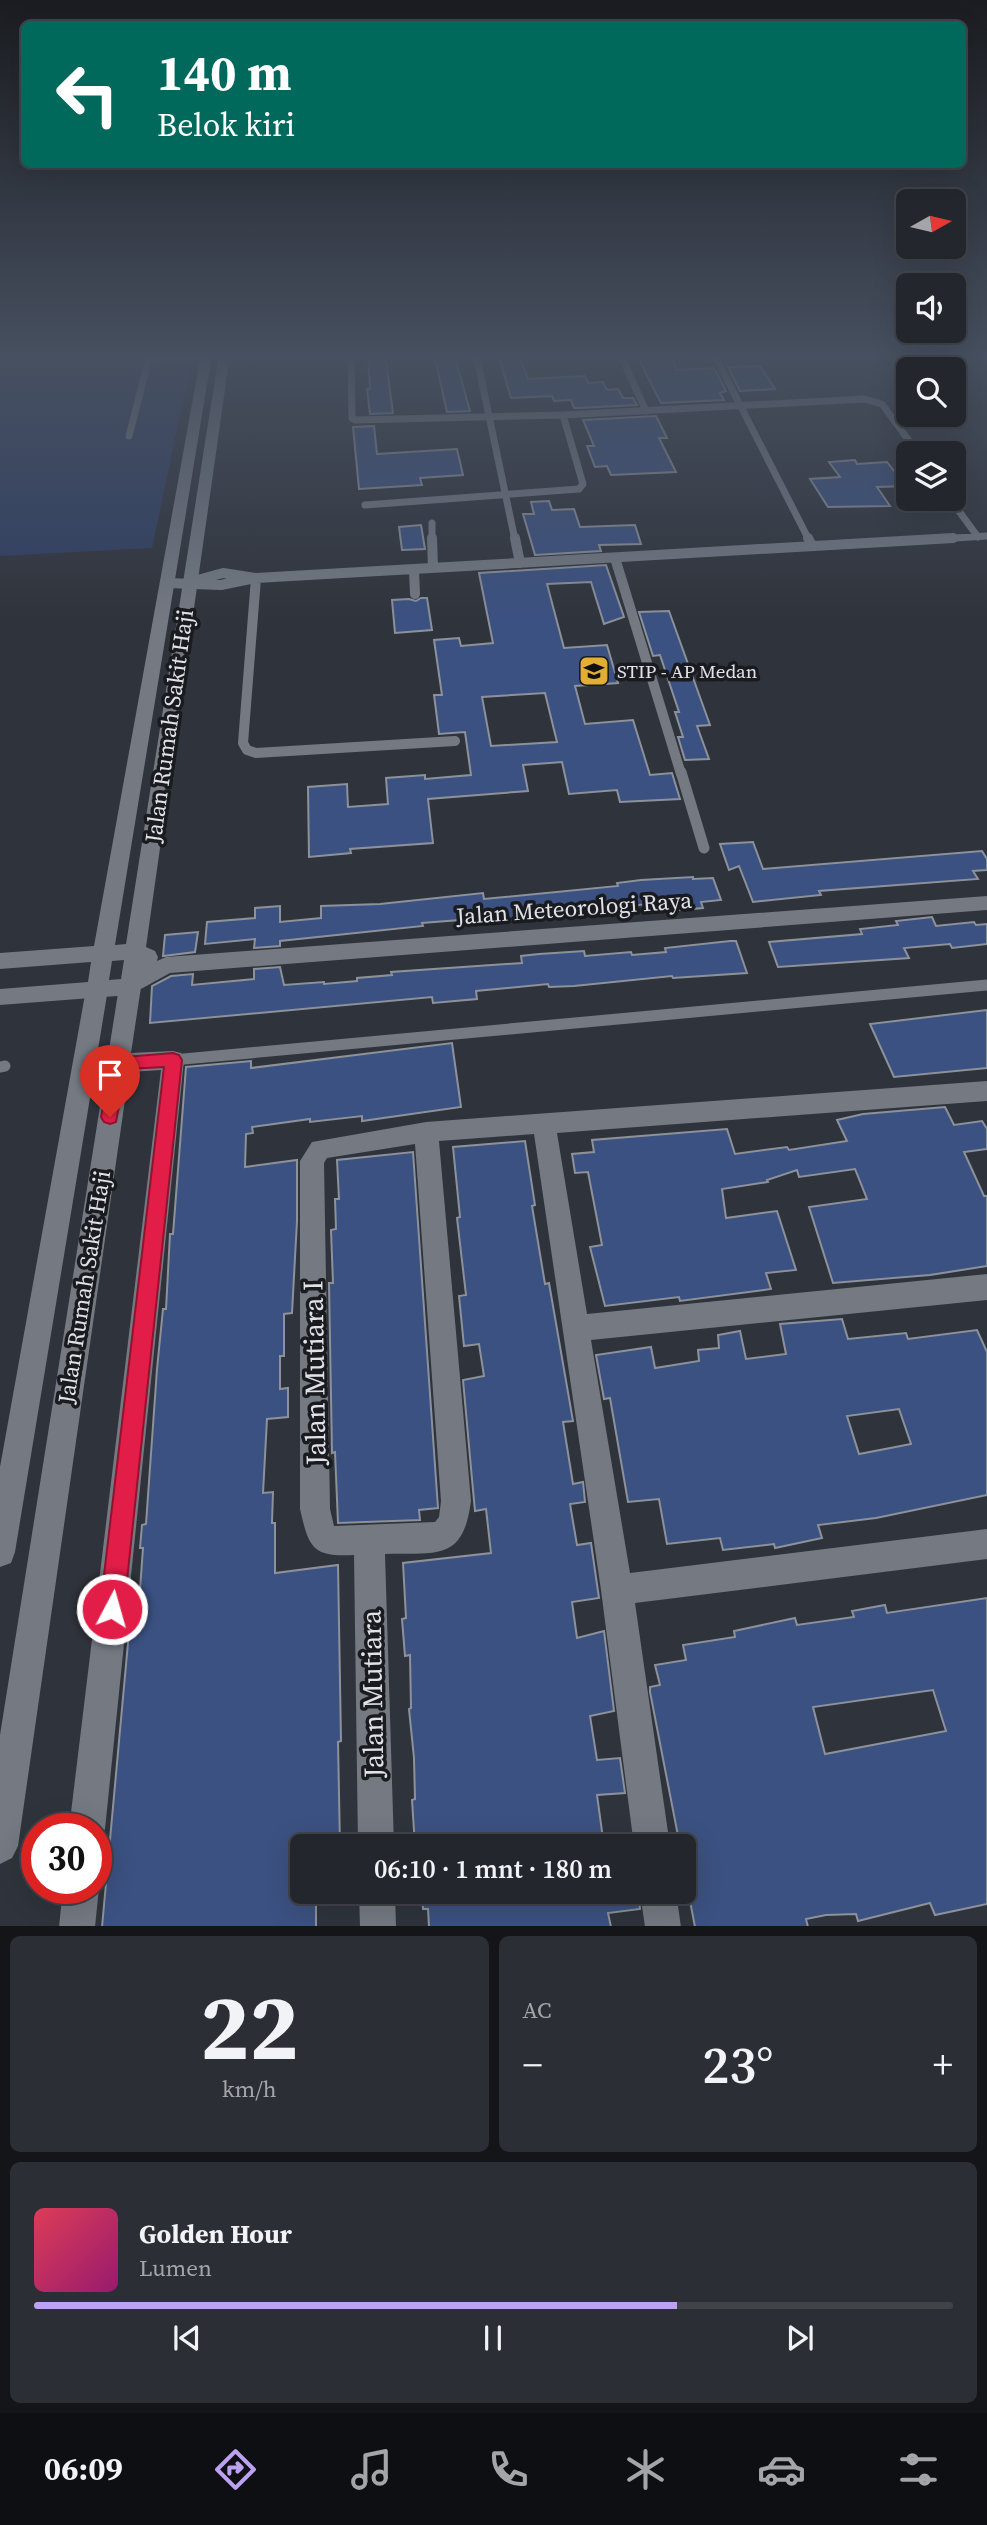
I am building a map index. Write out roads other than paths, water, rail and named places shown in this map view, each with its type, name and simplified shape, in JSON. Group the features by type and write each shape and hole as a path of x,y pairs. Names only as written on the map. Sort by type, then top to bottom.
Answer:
{"street":[{"name":"Jalan Rumah Sakit Haji","path":"0,1552 191,444"},
{"name":"Jalan Rumah Sakit Haji","path":"0,1846 211,444"},
{"name":"Jalan Meteorologi Raya","path":"130,987 166,965 987,903"},
{"path":"0,961 135,950 166,965"},
{"path":"0,997 130,987"},
{"path":"90,1813 173,1060 118,1063"},
{"path":"369,1541 442,1537 449,1531 456,1514 426,1132 987,1091"},
{"path":"544,1124 617,1590 650,1834"},
{"name":"Jalan Mutiara I","path":"369,1541 329,1541 321,1534 317,1521 312,1161 315,1152 325,1146 426,1132"},
{"path":"577,1328 987,1287"},
{"name":"Jalan Mutiara","path":"369,1541 376,1834"},
{"path":"617,1590 987,1544"},
{"path":"76,1926 79,1904"},
{"path":"377,1904 378,1926"},
{"path":"660,1904 663,1926"}],"lane":[{"path":"495,444 520,563"},
{"path":"365,505 575,490 582,486 573,444"},
{"path":"760,444 812,546"},
{"path":"960,511 982,537"},
{"path":"432,523 433,568"},
{"path":"167,583 190,582 216,587 236,585 256,578 982,537"},
{"path":"615,558 704,848"},
{"path":"414,569 415,594"},
{"path":"190,582 217,572 237,571 256,578"},
{"path":"256,578 243,743 247,750 257,753 454,741"},
{"path":"173,1060 987,985"}],"place":[{"name":"STIP - AP Medan","path":"594,671"}]}
